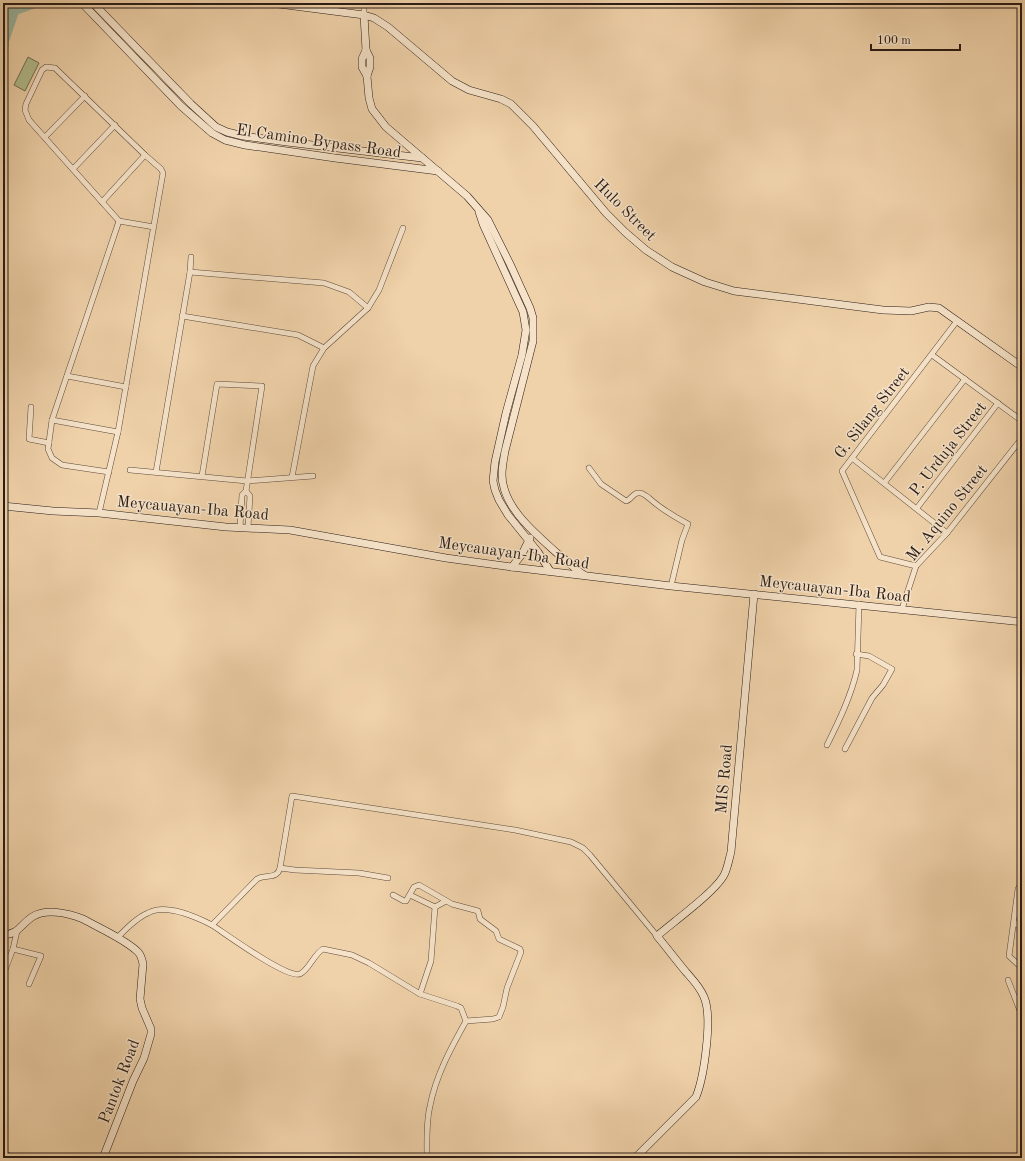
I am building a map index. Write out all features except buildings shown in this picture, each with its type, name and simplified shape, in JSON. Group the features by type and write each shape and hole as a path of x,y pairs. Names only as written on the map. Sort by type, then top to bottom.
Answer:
{"street":[{"name":"El Camino Bypass Road","path":"82,3 182,106 212,133 225,140 286,151 438,171"},
{"name":"El Camino Bypass Road","path":"93,3 191,104 216,127 227,132 243,136 422,158"},
{"name":"Hulo Street","path":"271,3 364,15 374,18 388,27 452,81 469,90 501,99 511,104 533,126 606,213 646,250 672,267 705,282 734,291 883,310 911,311 934,307 943,310 1022,367"},
{"path":"364,3 366,50 362,58 362,67 366,76 368,98 372,109 386,128 467,196 488,220 510,264 533,318 533,341 505,451 502,479 507,496 514,508 534,532 575,569 586,576"},
{"path":"99,512 118,432 154,227 163,173 162,170 55,68 46,67 42,70 26,104 25,110 29,120 119,221 154,227"},
{"path":"45,137 85,96"},
{"path":"73,169 115,125"},
{"path":"225,140 227,132"},
{"path":"286,151 287,142"},
{"path":"397,155 405,143"},
{"path":"384,164 386,154"},
{"path":"102,202 145,155"},
{"path":"479,210 482,224 523,312 526,330 495,462 493,481 498,500 550,571"},
{"path":"109,472 62,465 52,458 48,449 52,420 119,221"},
{"path":"292,477 313,366 324,348 368,308 379,290 403,228"},
{"path":"156,472 190,272 190,257"},
{"path":"190,272 324,283 349,292 368,308"},
{"path":"182,316 298,334 324,348"},
{"name":"G. Silang Street","path":"916,566 880,557 842,471 932,355 957,320"},
{"path":"932,355 1022,421"},
{"path":"67,376 126,387"},
{"path":"885,482 965,379"},
{"path":"202,476 217,384 262,386 246,492 242,495 240,527"},
{"name":"P. Urduja Street","path":"917,508 998,403"},
{"path":"31,407 29,439 49,443"},
{"path":"52,420 118,432"},
{"name":"M. Aquino Street","path":"902,609 916,566 947,533 1022,438"},
{"path":"852,458 885,482 947,533"},
{"path":"589,468 601,484 626,501 630,500 636,493 639,492 663,510 688,524 682,540 671,586"},
{"path":"130,470 247,481 313,476"},
{"path":"246,492 250,496 248,527"},
{"name":"Meycauayan-Iba Road","path":"3,506 53,511 99,512 196,524 290,530 438,556 512,567 671,586 859,604 1022,622"},
{"path":"241,509 249,510"},
{"path":"512,567 522,554 534,532"},
{"name":"MIS Road","path":"657,936 717,885 725,874 729,862 754,594"},
{"path":"828,745 846,705 857,670 856,654 859,604"},
{"path":"845,749 872,698 883,685 892,669 869,656 856,654"},
{"path":"212,925 257,879 276,875 280,871 292,796 515,830 571,842 583,848 657,936 695,983 705,998 708,1017 705,1052 700,1084 696,1097 634,1158"},
{"path":"280,868 359,873 388,878"},
{"path":"1022,883 1009,956 1022,968"},
{"path":"393,895 404,902 414,887 418,886 452,904 478,911 480,919 496,931 499,939 520,948 521,952 507,988 499,1017 493,1019 466,1020"},
{"path":"410,895 435,907"},
{"path":"435,907 446,901"},
{"path":"420,994 431,961 435,907"},
{"path":"116,938 147,913 162,909 196,917 212,925 276,967 291,974 301,974 324,949 352,955 370,963 420,994 461,1008 466,1020 451,1049 434,1088 429,1107 427,1158"},
{"name":"Pantok Road","path":"3,935 17,931 32,917 47,912 56,912 83,919 138,952 142,958 143,964 140,999 142,1008 151,1029 151,1034 144,1058 133,1081 103,1158"},
{"path":"1015,923 1022,928"},
{"path":"3,975 13,949 17,931"},
{"path":"13,949 41,956 29,984"},
{"path":"1008,980 1022,1013"}],"green space":[{"path":"28,57 39,63 25,91 14,85"}],"waterway":[{"path":"3,46 14,10 33,3"},
{"path":"3,1149 10,1154 7,1158"}]}
